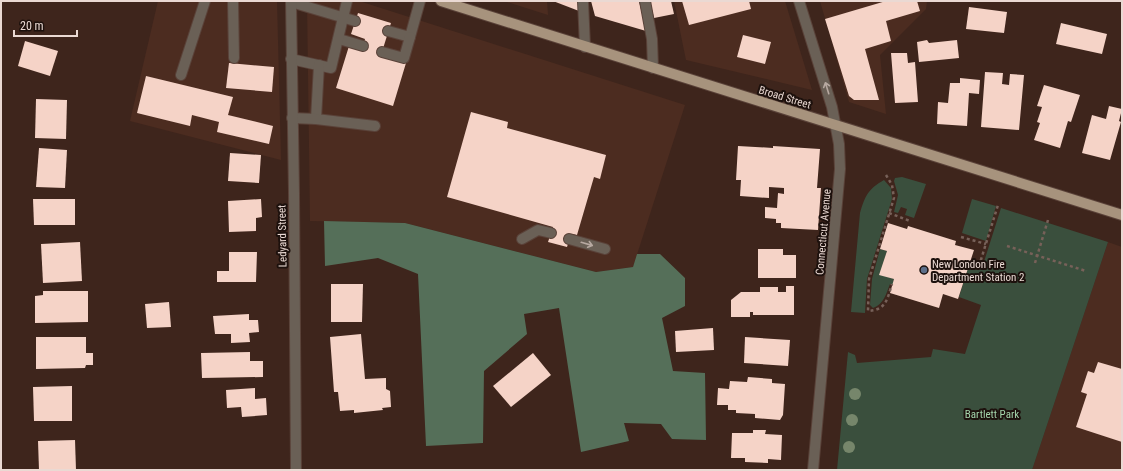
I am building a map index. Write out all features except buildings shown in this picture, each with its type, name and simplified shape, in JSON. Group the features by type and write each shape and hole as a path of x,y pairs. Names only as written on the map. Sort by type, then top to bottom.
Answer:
{"main road":[{"name":"Broad Street","path":"441,1 1122,215"}],"street":[{"path":"181,75 205,1"},
{"path":"233,1 234,58"},
{"path":"291,59 331,68 339,40 347,1"},
{"path":"382,52 404,58 420,1"},
{"path":"583,1 585,46"},
{"path":"646,1 652,39 654,68"},
{"name":"Connecticut Avenue","path":"799,1 827,88 836,125 839,144 840,175 813,470"},
{"path":"291,2 356,21"},
{"name":"Ledyard Street","path":"291,2 296,470"},
{"path":"388,31 410,38"},
{"path":"339,40 363,46"},
{"path":"316,119 319,65"},
{"path":"292,118 316,119 375,126"},
{"path":"522,239 538,230 551,233"},
{"path":"569,239 605,249"}],"path":[{"path":"886,175 894,192 894,198 869,279 868,311 878,310 885,303 892,284"},
{"path":"979,266 998,205"},
{"path":"890,214 910,221"},
{"path":"1036,263 1048,220"},
{"path":"961,237 986,244"},
{"path":"1007,246 1086,271"}],"shaded area":[{"path":"158,1 277,1 281,160 130,121"},
{"path":"307,1 359,1 685,105 633,267 596,272 405,223 310,221"},
{"path":"504,1 547,1 548,15"},
{"path":"674,1 785,1 812,90 686,60"},
{"path":"820,1 927,1 926,9 880,55 886,114 849,102"},
{"path":"1108,242 1122,247 1122,470 1032,470"}],"green space":[{"path":"902,177 926,184 914,218 905,215 907,209 901,207 898,213 894,212 898,195 894,181 895,178"},
{"path":"884,180 891,188 892,199 867,279 865,313 851,312 860,213 868,194 874,187"},
{"path":"972,199 996,206 986,241 962,233"},
{"name":"Bartlett Park","path":"1001,208 1108,242 1032,470 837,470 848,352 855,355 857,363 931,357 933,349 965,354 981,305 959,297 969,265 982,268"},
{"path":"324,221 405,223 596,272 633,267 637,254 660,254 685,278 685,306 662,318 673,371 705,373 706,440 672,439 661,424 624,423 629,441 581,452 559,308 524,314 527,334 484,371 483,443 426,446 418,274 378,258 325,266"},
{"path":"880,249 887,251 880,274 894,279 893,284 890,284 886,295 880,304 873,308 870,305 872,279"}],"place":[{"name":"New London Fire Department Station 2","path":"924,270"}]}
